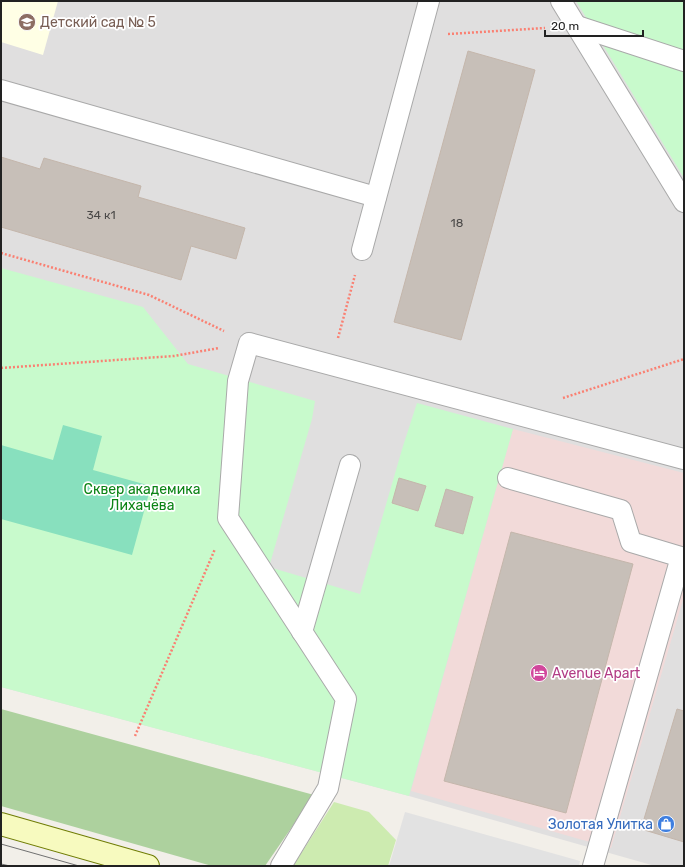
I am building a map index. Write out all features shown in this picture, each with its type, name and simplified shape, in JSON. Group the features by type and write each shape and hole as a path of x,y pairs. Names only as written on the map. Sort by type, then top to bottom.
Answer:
{"main road":[{"path":"1,824 148,866"}],"lane":[{"path":"362,250 429,1"},
{"path":"561,1 684,202"},
{"path":"577,26 684,61"},
{"path":"1,90 376,197"},
{"path":"282,866 328,788 346,699 228,518 238,380 249,343 684,459"},
{"path":"302,632 350,465"},
{"path":"508,478 621,510 631,542 681,557 593,866"}],"path":[{"path":"420,35 577,26"},
{"path":"331,365 362,250"},
{"path":"1,253 149,295 249,343"},
{"path":"1,368 174,356 249,343"},
{"path":"558,400 684,359"},
{"path":"135,736 228,518"}],"shaded area":[{"path":"1,1 684,1 684,866 655,866 409,796 1,687"},
{"name":"Детский сад № 5","path":"1,1 58,1 43,55 1,42"},
{"path":"513,429 684,473 684,596 611,848 411,791"},
{"path":"405,812 580,861 579,866 389,866"}],"green space":[{"path":"576,1 684,1 684,178"},
{"name":"Сквер академика Лихачёва","path":"1,268 143,307 188,364 315,401 312,419 269,567 360,594 417,403 513,429 409,796 1,687"},
{"path":"63,425 102,436 93,470 151,486 132,555 1,519 1,445 53,460"},
{"path":"1,709 314,795 265,866 212,866 1,806"},
{"path":"334,802 369,812 396,840 388,866 293,866"}],"building":[{"path":"468,51 535,70 461,340 394,322"},
{"path":"1,157 40,169 44,158 141,186 138,197 245,228 236,259 191,246 181,280 1,227"},
{"path":"399,478 426,486 418,511 392,503"},
{"path":"446,489 473,497 463,534 435,526"},
{"name":"Avenue Apart","path":"511,532 633,564 566,813 444,781"},
{"path":"677,709 684,711 684,842 641,829"}],"tram line":[{"path":"1,844 79,866"},
{"path":"1,864 10,866"}],"place":[{"name":"Детский сад № 5","path":"27,22"},
{"name":"Avenue Apart","path":"539,673"},
{"name":"Золотая Улитка","path":"666,824"}]}
